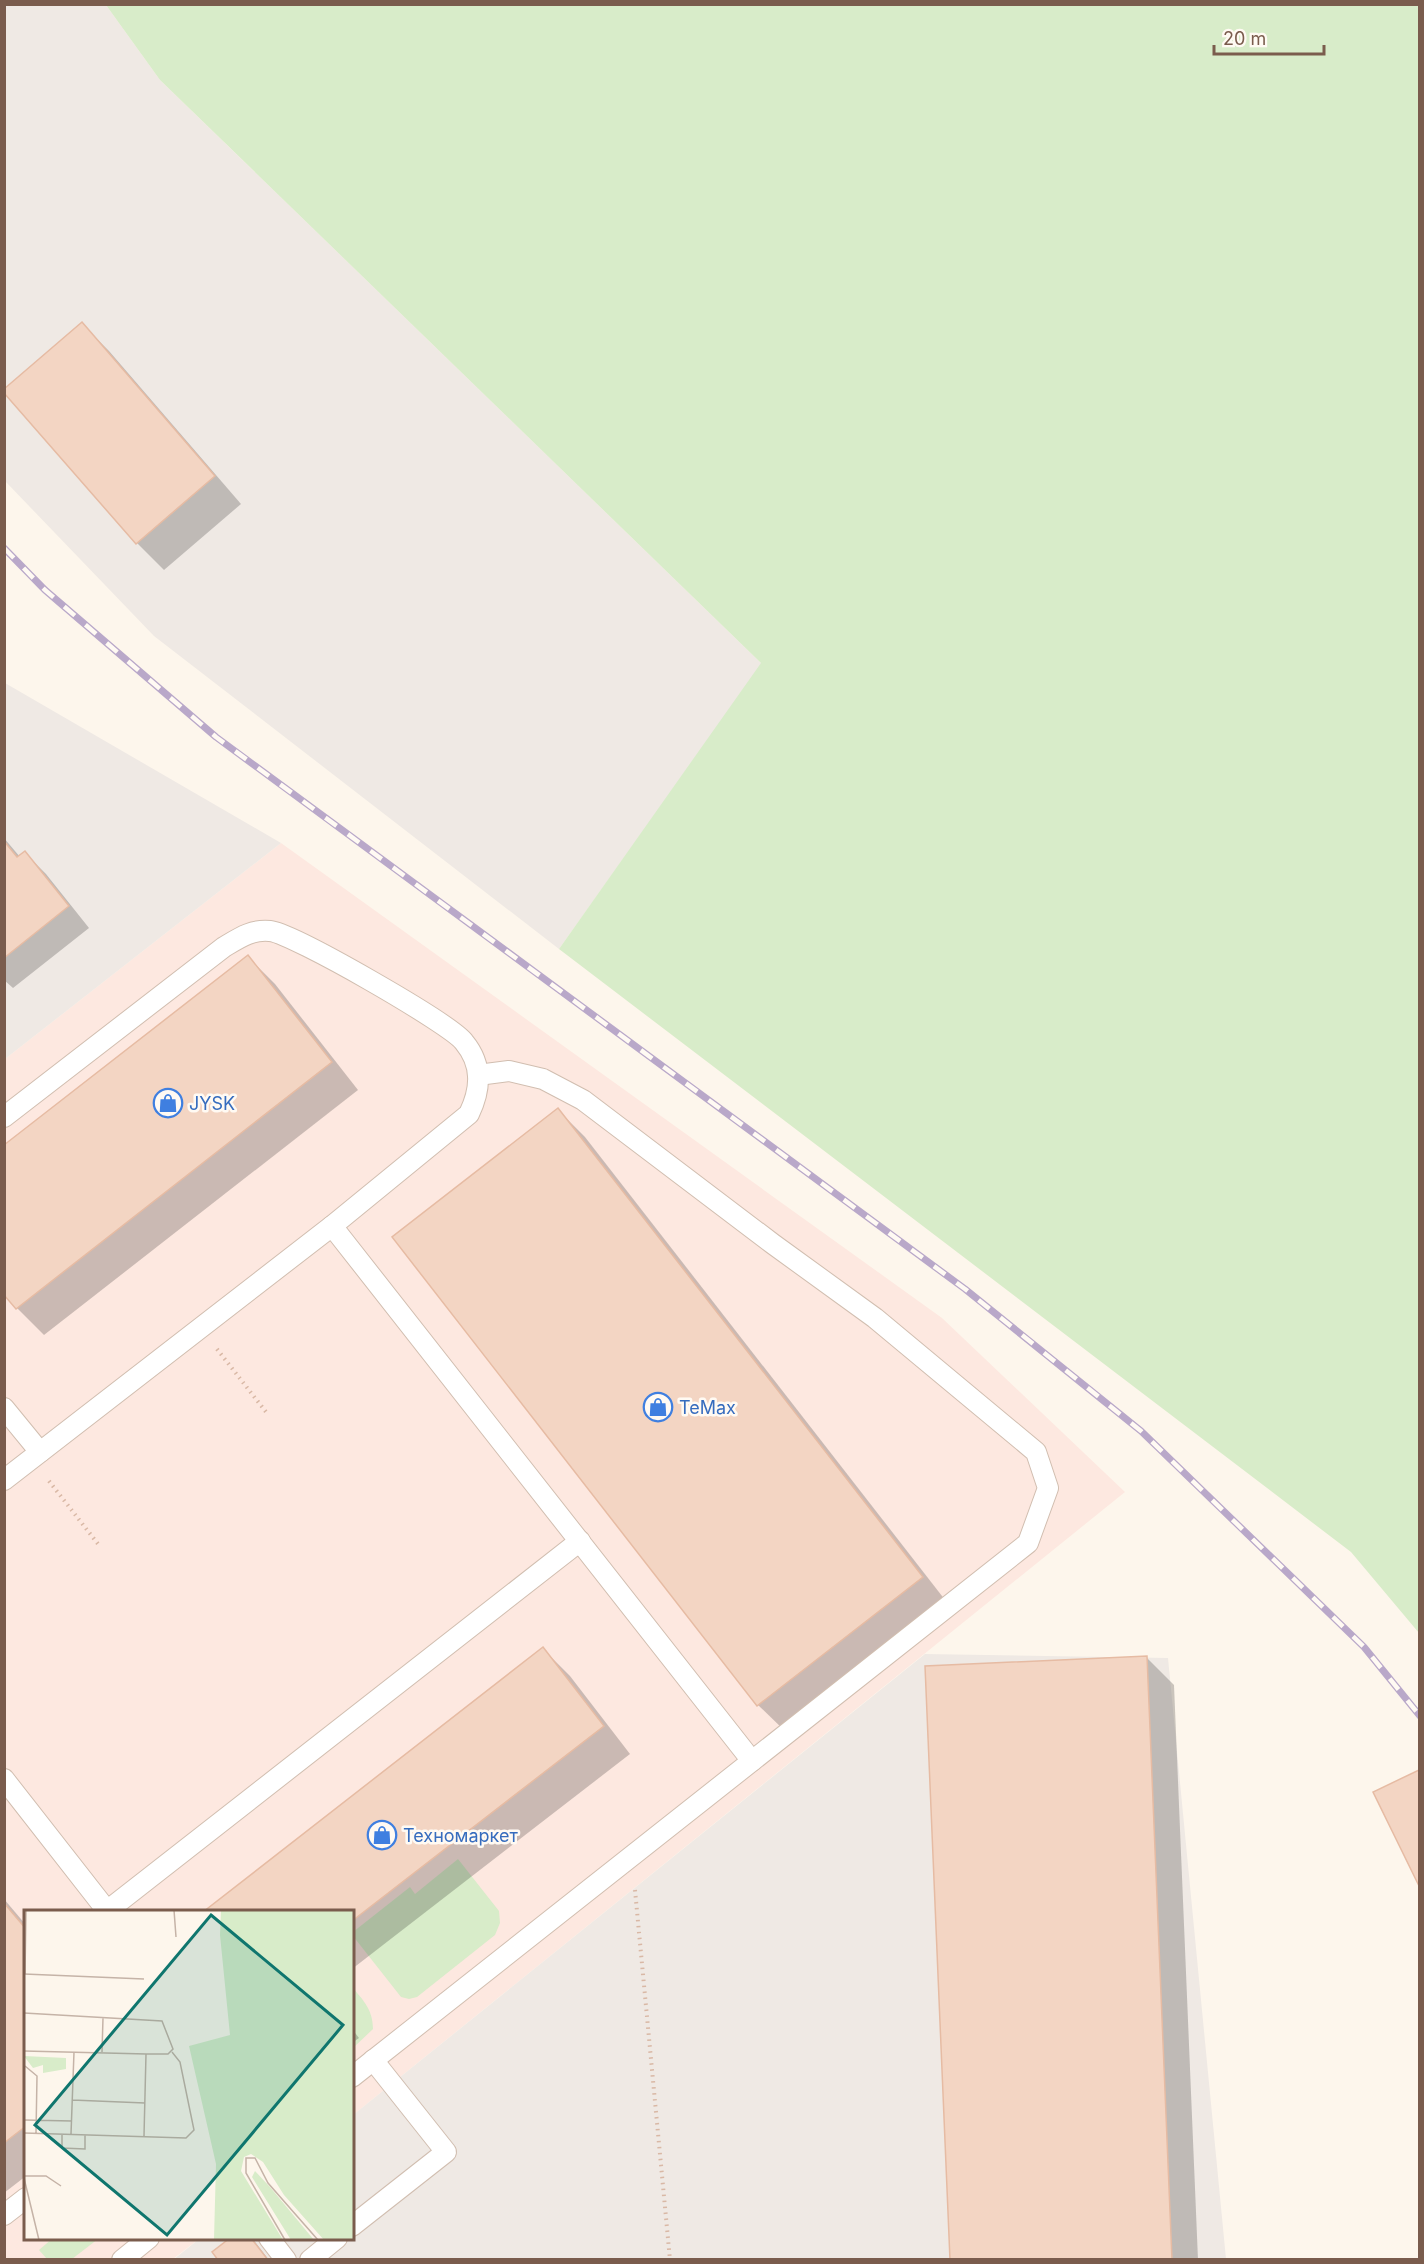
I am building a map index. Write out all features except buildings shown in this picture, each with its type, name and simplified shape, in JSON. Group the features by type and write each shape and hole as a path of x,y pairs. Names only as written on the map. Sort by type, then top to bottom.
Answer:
{"lane":[{"path":"4,1117 224,947 251,931 272,931 304,944 438,1022 464,1040 473,1057 478,1075 478,1095 469,1114 332,1227 4,1480"},
{"path":"354,2075 1028,1543 1048,1488 1036,1452 875,1318 772,1244 583,1101 543,1079 509,1071 478,1075"},
{"path":"332,1227 752,1761"},
{"path":"4,1408 36,1456"},
{"path":"109,1910 580,1541"},
{"path":"4,1779 107,1910"},
{"path":"354,2224 446,2152 373,2060"},
{"path":"4,2215 24,2200"},
{"path":"122,2259 146,2240"},
{"path":"271,2240 286,2259"},
{"path":"310,2259 334,2240"}],"path":[{"path":"201,1328 266,1412"},
{"path":"36,1456 98,1544"},
{"path":"632,1856 670,2259"}],"shaded area":[{"path":"5,5 106,5 160,80 762,664 559,949 154,636 5,481"},
{"path":"5,683 281,843 5,1059"},
{"path":"281,843 942,1318 1125,1492 354,2114 354,1910 24,1910 24,2240 198,2240 173,2259 5,2260 5,1059"},
{"path":"925,1654 1168,1658 1226,2259 173,2260 198,2240 354,2240 354,2114"}],"green space":[{"path":"106,5 1419,5 1419,1633 1351,1552 559,949 761,663 160,80"},
{"path":"458,1859 499,1911 500,1923 495,1935 417,1997 409,1999 401,1997 354,1937 354,1931 410,1887 415,1894"},
{"path":"354,1989 370,2011 373,2029 354,2047"},
{"path":"51,2240 97,2240 72,2259 47,2259 39,2250"}],"railway":[{"path":"4,548 45,590 216,737 965,1289 1141,1431 1364,1647 1420,1716"}],"place":[{"name":"JYSK","path":"168,1103"},
{"name":"ТеМах","path":"658,1407"},
{"name":"Техномаркет","path":"382,1835"}]}
